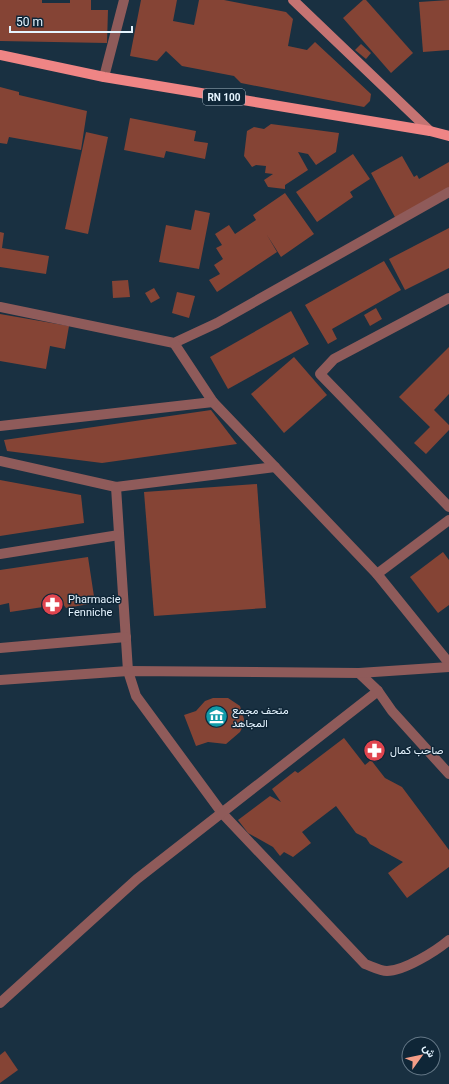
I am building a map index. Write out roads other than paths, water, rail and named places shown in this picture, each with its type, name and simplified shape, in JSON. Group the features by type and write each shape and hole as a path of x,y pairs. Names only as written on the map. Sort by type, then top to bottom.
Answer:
{"main road":[{"path":"293,0 430,131"},
{"name":"RN 100","path":"0,56 104,78 430,131 449,136"}],"street":[{"path":"104,78 124,0"},
{"path":"0,307 174,343 217,323 449,192"},
{"path":"449,298 334,359 320,374 449,507"},
{"path":"174,343 213,402 377,574 449,663"},
{"path":"0,426 213,402"},
{"path":"0,461 116,487 275,467"},
{"path":"116,487 128,671 136,696 222,813 365,964 386,971 398,968 416,961 439,948 449,940"},
{"path":"377,574 449,520"},
{"path":"0,554 119,535"},
{"path":"0,648 126,637"},
{"path":"0,680 128,671 358,673 449,667"},
{"path":"358,673 378,691 392,711 449,774"},
{"path":"0,1003 138,880 378,691"}],"place":[{"name":"Pharmacie Fenniche","path":"52,605"},
{"name":"متحف مجمع المجاهد","path":"216,716"},
{"name":"صاحب كمال","path":"374,750"}]}
